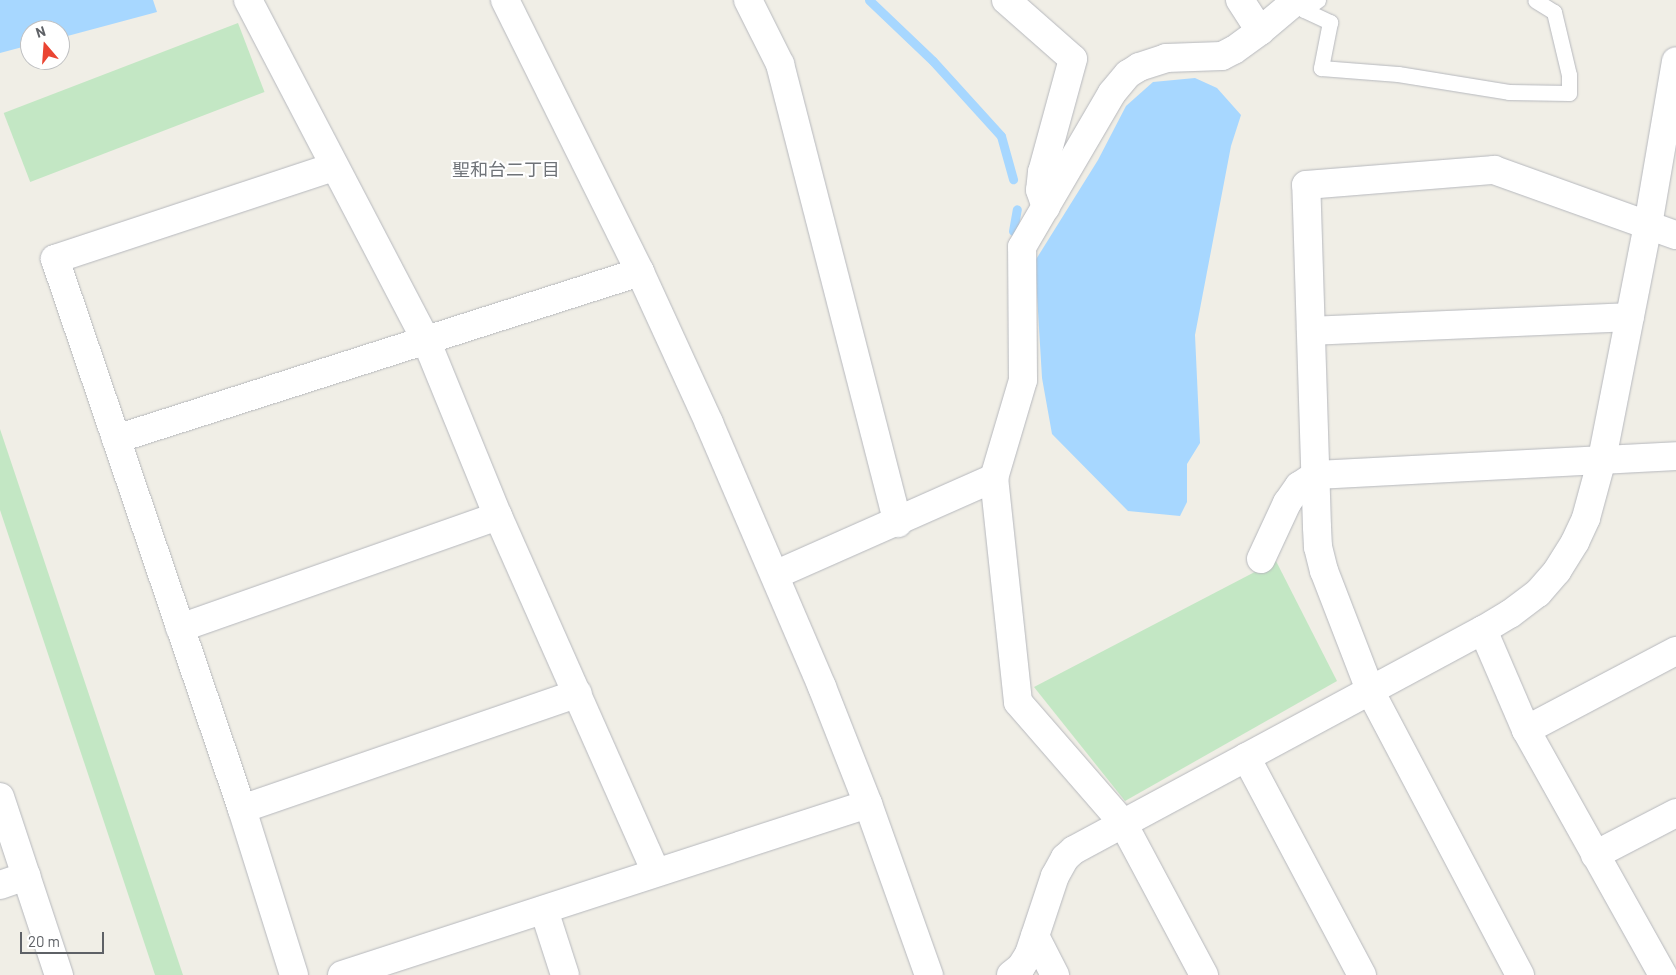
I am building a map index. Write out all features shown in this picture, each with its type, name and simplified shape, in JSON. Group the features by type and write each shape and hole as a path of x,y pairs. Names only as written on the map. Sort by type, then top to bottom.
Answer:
{"street":[{"path":"248,0 333,167 426,340 498,516 656,872"},
{"path":"505,0 640,272 709,423 775,575 868,804 930,975"},
{"path":"748,0 780,64 898,523"},
{"path":"1006,0 1073,59 1042,172 1040,190 1046,207"},
{"path":"1240,0 1260,31"},
{"path":"1204,975 1123,823 1018,702 994,478 1023,380 1022,247 1112,93 1128,74 1139,67 1166,58 1222,56 1234,50 1298,0"},
{"path":"1011,975 1020,967 1029,954 1055,876 1065,858 1074,850 1483,630 1510,614 1538,593 1557,571 1575,542 1586,518 1602,459 1648,225 1676,61"},
{"path":"294,975 242,809 55,259 333,167"},
{"path":"1520,975 1370,690 1324,571 1318,546 1306,185 1494,170 1676,235"},
{"path":"116,439 640,272"},
{"path":"1311,331 1630,318"},
{"path":"1261,559 1287,503 1299,486 1316,475 1676,456"},
{"path":"775,575 898,523 994,478"},
{"path":"180,628 498,516"},
{"path":"1483,630 1526,730 1663,975"},
{"path":"1526,730 1676,651"},
{"path":"242,809 578,693"},
{"path":"1246,757 1362,975"},
{"path":"0,797 59,975"},
{"path":"342,975 868,804"},
{"path":"1595,855 1676,813"},
{"path":"0,885 26,876"},
{"path":"544,910 565,975"},
{"path":"1035,936 1055,975"},
{"path":"1670,975 1676,972"}],"lane":[{"path":"1318,0 1304,10 1330,22 1321,68 1398,74 1510,92 1569,93 1569,75 1554,12 1535,0"}],"green space":[{"path":"238,23 265,92 30,182 4,113"},
{"path":"0,429 183,975 155,975 0,510"},
{"path":"1276,561 1337,681 1125,801 1034,687"}],"water":[{"path":"0,0 153,0 157,12 70,35 70,20 20,20 20,48 0,53"},
{"path":"1195,78 1217,88 1241,115 1231,146 1195,335 1200,443 1187,464 1187,502 1180,516 1128,511 1052,434 1042,378 1035,261 1098,160 1126,106 1153,82"}],"waterway":[{"path":"869,0 933,61 1001,136 1013,179"},
{"path":"1013,231 1017,209"}],"district":[{"name":"聖和台二丁目","path":"506,169"}]}
